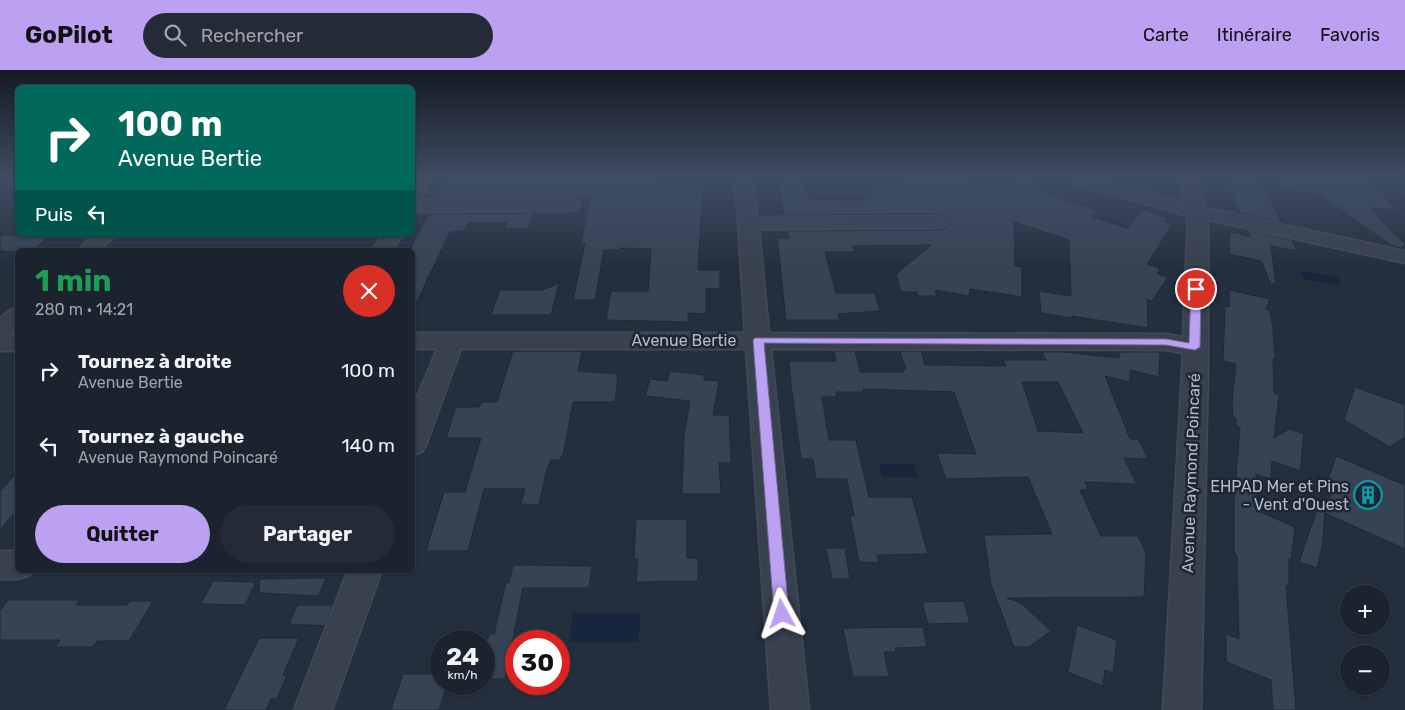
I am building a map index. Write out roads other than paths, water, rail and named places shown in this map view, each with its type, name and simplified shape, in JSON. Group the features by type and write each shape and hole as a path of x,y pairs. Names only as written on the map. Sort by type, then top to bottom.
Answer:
{"street":[{"path":"747,208 790,710"},
{"path":"1183,208 1405,257"},
{"name":"Avenue Raymond Poincaré","path":"1182,710 1196,367 1197,208"},
{"path":"748,223 938,222"},
{"path":"90,248 103,237"},
{"path":"384,248 391,237"},
{"name":"Avenue Bertie","path":"415,341 1166,342 1195,347"},
{"path":"415,437 452,341"},
{"path":"0,565 15,565"},
{"path":"314,710 364,573"}],"water":[{"path":"1304,271 1338,278 1340,286 1305,279 1300,275"},
{"path":"879,464 914,464 918,477 882,477"},
{"path":"573,613 641,614 638,642 570,642"}],"place":[{"name":"EHPAD Mer et Pins - Vent d'Ouest","path":"1368,495"}]}
